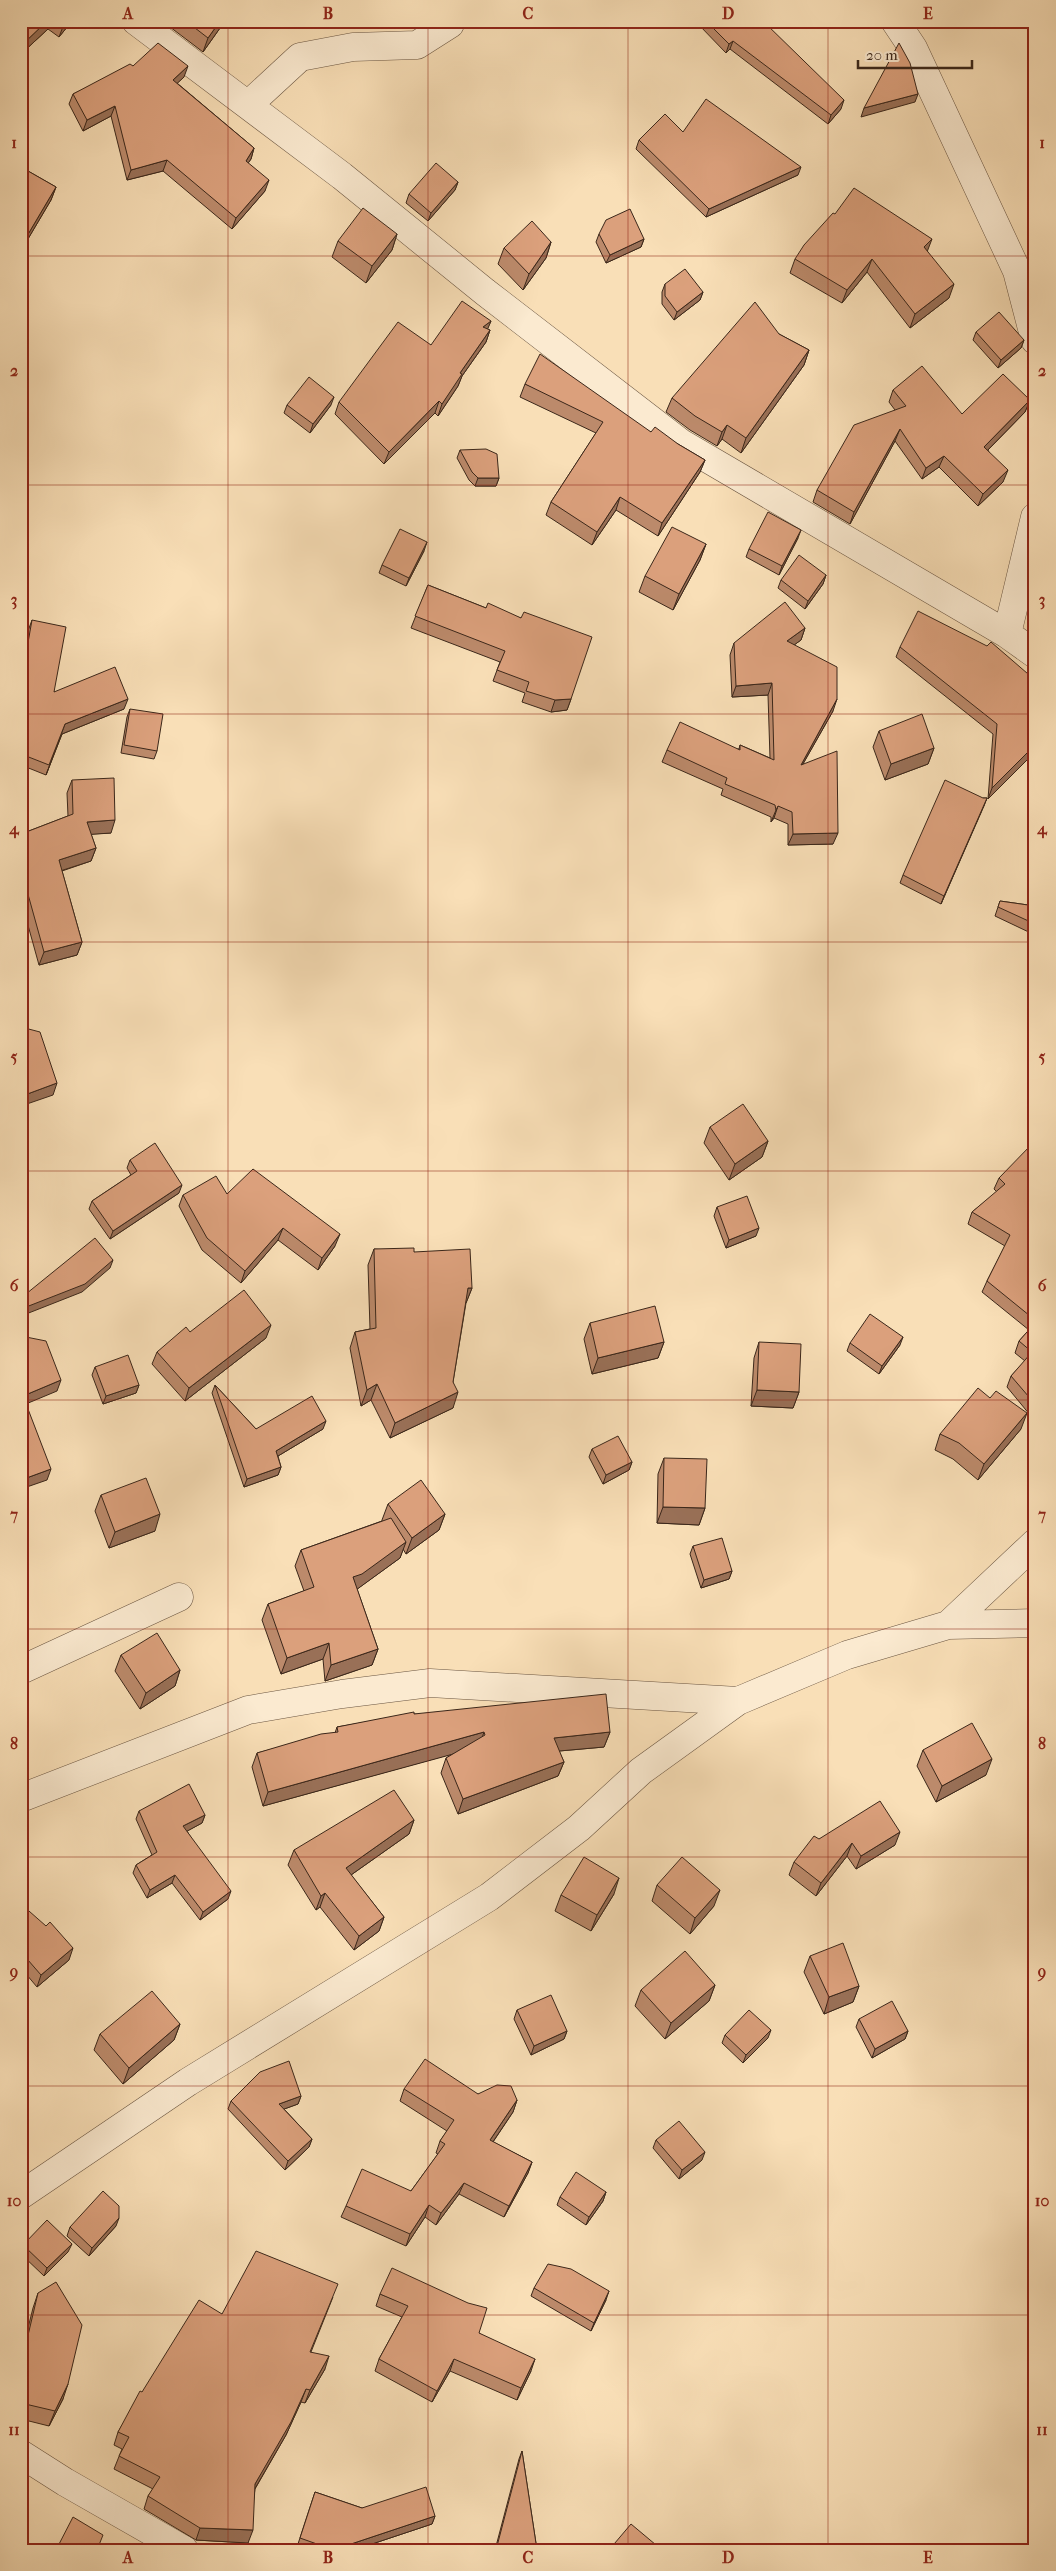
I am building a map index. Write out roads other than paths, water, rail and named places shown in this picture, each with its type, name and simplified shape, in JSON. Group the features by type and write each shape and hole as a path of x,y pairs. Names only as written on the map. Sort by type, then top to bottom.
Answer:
{"street":[{"path":"136,21 342,176 493,298 681,443 1007,634 1035,654"},
{"path":"248,105 300,58 353,47 417,45 450,24 451,21"},
{"path":"895,21 913,48 1016,271 1035,340"},
{"path":"1007,634 1035,517"},
{"path":"948,1625 1035,1543"},
{"path":"21,1670 179,1597"},
{"path":"21,2195 188,2082 489,1897 579,1828 641,1771 738,1701 847,1655 948,1625 1035,1623"},
{"path":"21,1798 248,1710 342,1694 430,1683 738,1701"},
{"path":"21,2454 64,2482 184,2550"}]}
